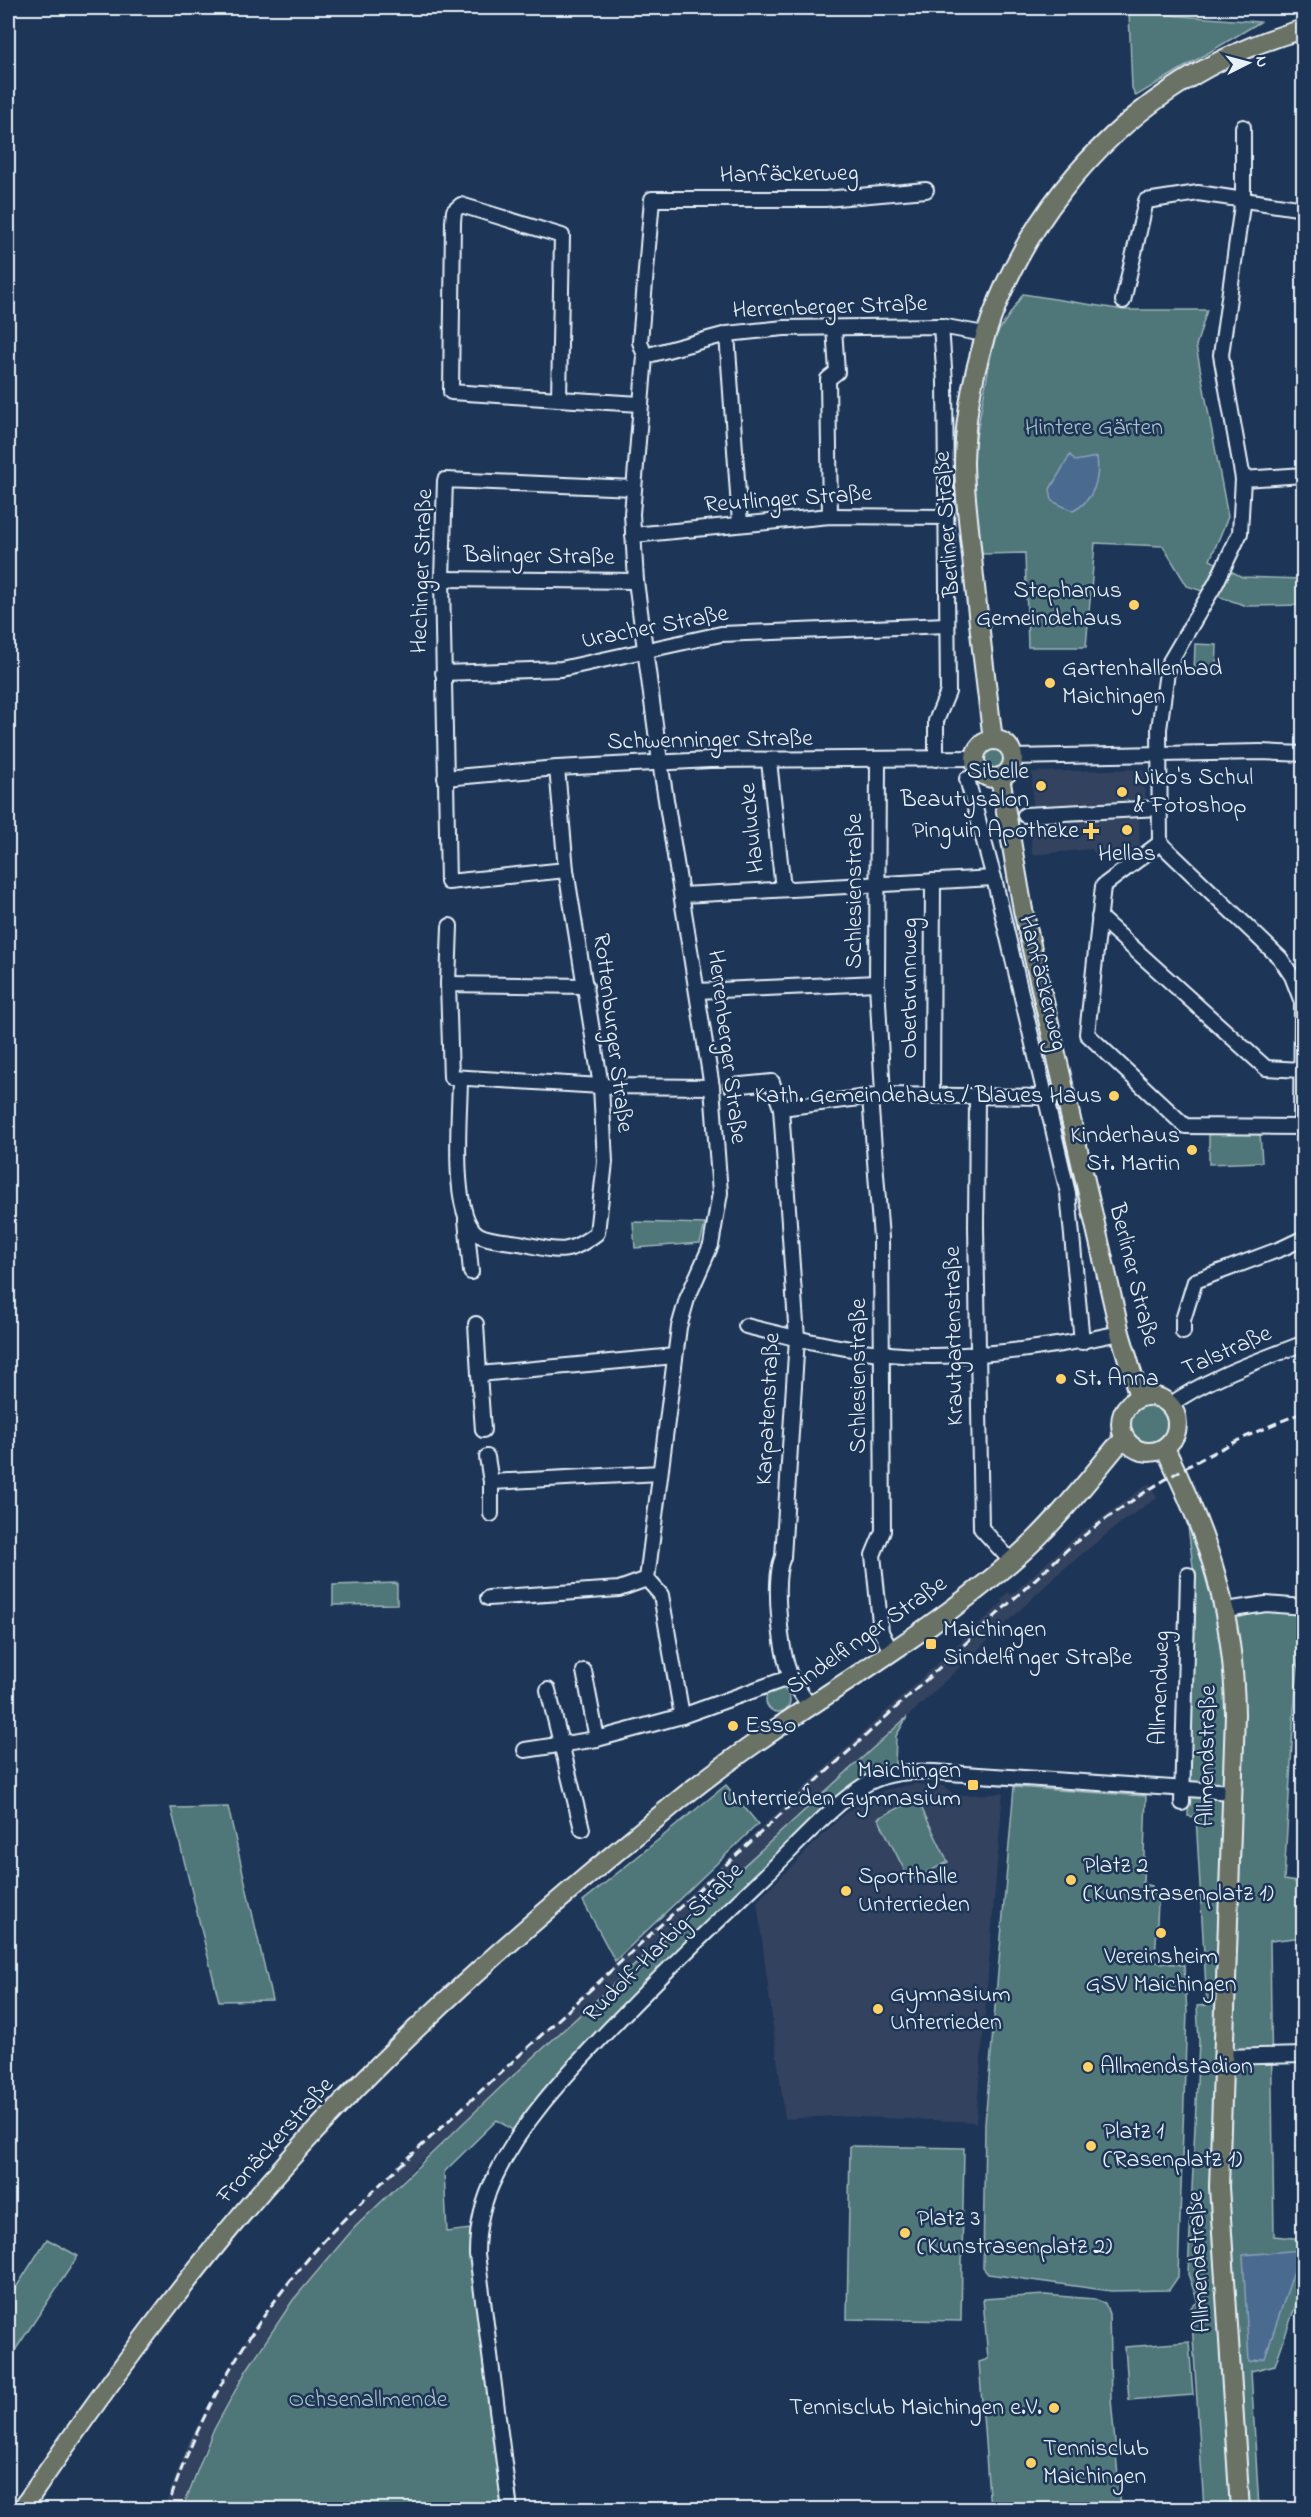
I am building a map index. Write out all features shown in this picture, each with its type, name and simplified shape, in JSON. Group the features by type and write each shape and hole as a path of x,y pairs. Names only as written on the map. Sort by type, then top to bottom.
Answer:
{"main road":[{"name":"Berliner Straße","path":"993,740 974,585 964,462 976,365 984,334 999,294 1025,244 1065,186 1109,139 1172,88 1197,74 1256,45 1304,30"},
{"path":"993,740 1004,743 1013,757 1008,772 1000,777 982,774 975,758 981,746 993,740"},
{"name":"Berliner Straße","path":"1000,777 1023,910 1120,1334 1139,1397"},
{"path":"1139,1397 1160,1397 1170,1405 1177,1419 1177,1428 1175,1435 1165,1448 1143,1452 1125,1439 1120,1423 1122,1415 1132,1401 1139,1397"},
{"name":"Sindelfinger Straße","path":"618,1850 695,1788 809,1705 891,1651 1012,1562 1054,1521 1125,1439"},
{"name":"Allmendstraße","path":"1165,1448 1212,1558 1226,1610 1234,1688 1223,2057 1221,2232 1239,2510"},
{"name":"Fronäckerstraße","path":"21,2510 107,2385 174,2297 289,2160 455,1990 516,1935 618,1850"}],"street":[{"path":"1160,843 1103,886 1087,1034 1185,1126 1302,1127 1302,1002 1292,976 1280,958 1160,843 1159,729 1168,665 1216,583 1240,533 1243,479 1221,355 1243,198 1243,127"},
{"name":"Hanfäckerweg","path":"652,199 825,199 926,190"},
{"path":"1122,301 1146,201 1198,193 1304,209"},
{"name":"Herrenberger Straße","path":"647,1579 679,1327 687,1299 711,1245 720,1193 712,1087 660,762 636,581 633,535 634,488 645,356 640,342 652,199"},
{"path":"559,399 562,236 461,205 454,211 451,392 559,399 640,404"},
{"name":"Herrenberger Straße","path":"645,356 727,334 784,328 941,326 984,334"},
{"path":"936,759 936,721 948,692 945,382 941,326"},
{"path":"830,516 828,379 837,372 834,328"},
{"path":"727,334 740,523"},
{"path":"1243,479 1304,475"},
{"name":"Hechinger Straße","path":"566,870 448,882 442,579 445,480 634,488"},
{"name":"Reutlinger Straße","path":"633,535 830,516 946,517"},
{"name":"Balinger Straße","path":"442,579 636,581"},
{"name":"Uracher Straße","path":"443,673 561,669 721,634 947,625"},
{"path":"1013,757 1281,752 1304,754"},
{"name":"Schwenninger Straße","path":"445,778 660,762 975,758"},
{"name":"Schlesienstraße","path":"878,760 877,1096 881,1238 883,1530 873,1555 881,1632 891,1651"},
{"name":"Haulucke","path":"769,761 783,889"},
{"name":"Rottenburger Straße","path":"466,1220 479,1235 560,1251 577,1248 597,1233 605,1162 601,1086 566,870 557,768"},
{"name":"Hanfäckerweg","path":"967,779 994,878 1068,1193 1082,1342"},
{"path":"1025,815 1160,808"},
{"name":"Haulucke","path":"682,895 994,878"},
{"name":"Oberbrunnweg","path":"932,1096 933,881"},
{"path":"1099,917 1266,1068 1301,1070"},
{"path":"450,926 448,984 456,1078 459,1184 466,1220 471,1272"},
{"path":"697,990 877,983"},
{"path":"448,984 586,986"},
{"path":"456,1078 601,1086 712,1087"},
{"path":"731,1086 772,1082 780,1108 877,1096 1047,1098 1066,1096"},
{"name":"Krautgartenstraße","path":"977,1098 976,1227 981,1528 1012,1562"},
{"name":"Karpatenstraße","path":"780,1108 797,1338 783,1557 779,1566 782,1646 791,1677 809,1705"},
{"path":"1182,1332 1183,1320 1195,1281 1304,1238"},
{"path":"476,1324 483,1430"},
{"path":"746,1326 881,1353 979,1355 1082,1342 1120,1334"},
{"name":"Talstraße","path":"1170,1405 1181,1397 1236,1370 1304,1343"},
{"path":"479,1374 675,1356"},
{"path":"487,1457 491,1482 491,1514"},
{"path":"491,1482 660,1473"},
{"name":"Allmendweg","path":"1182,1803 1180,1788 1188,1575"},
{"path":"488,1598 619,1589 647,1579 661,1595 682,1716"},
{"path":"1226,1610 1266,1604 1304,1607"},
{"path":"584,1671 597,1739"},
{"path":"525,1750 597,1739 682,1716 791,1677"},
{"path":"548,1690 582,1829"},
{"name":"Rudolf-Harbig-Straße","path":"510,2510 477,2254 477,2233 481,2212 496,2173 517,2138 563,2078 713,1925 855,1791 886,1775 916,1772 1232,1792"},
{"path":"1223,2057 1304,2055"}],"shaded area":[{"path":"1070,455 1075,461 1097,457 1098,465 1091,495 1073,511 1052,501 1050,489"},
{"path":"1143,769 1147,813 1139,815 1140,849 1126,855 1097,857 1092,849 1032,855 1030,820 1033,820 1032,772"},
{"path":"1149,1483 1157,1498 1123,1521 1060,1572 878,1745 421,2161 354,2227 293,2299 245,2370 211,2432 181,2509 163,2510 190,2439 241,2347 294,2271 349,2212 1003,1602 1001,1600 1008,1592 1011,1595 1074,1538"},
{"name":"Gymnasium Unterrieden","path":"915,1784 944,1786 955,1795 1003,1792 976,2122 834,2116 785,2119 757,1901 843,1815 865,1799 884,1790"},
{"path":"1301,2250 1265,2358 1249,2362 1243,2255"}],"green space":[{"path":"1129,12 1260,22 1136,96 1132,88"},
{"name":"Hintere Gärten","path":"1023,294 1124,310 1207,310 1196,346 1228,517 1210,560 1242,577 1303,579 1303,605 1247,606 1187,586 1163,546 1095,543 1086,647 1028,647 1025,553 982,554 971,465 994,338"},
{"path":"1195,644 1217,645 1216,673 1194,672"},
{"path":"994,748 1004,755 1005,759 998,769 994,770 984,763 983,759 990,749"},
{"path":"1209,1132 1260,1133 1262,1162 1209,1164"},
{"path":"633,1222 705,1224 700,1243 635,1248"},
{"path":"1127,1391 1127,1397 1111,1437 1115,1412"},
{"path":"1149,1402 1164,1409 1171,1424 1164,1439 1149,1446 1134,1439 1127,1424 1134,1409"},
{"path":"1187,1519 1206,1564 1221,1623 1261,1611 1303,1613 1294,1711 1284,1880 1303,1883 1303,1937 1270,1941 1274,2236 1303,2239 1304,2281 1275,2365 1251,2371 1259,2509 1204,2509 1191,2307 1198,2302 1188,2274 1199,2041 1197,2006 1207,2005 1196,1817 1188,1816 1194,1574"},
{"path":"397,1583 397,1604 333,1605 333,1585"},
{"path":"778,1688 783,1689 789,1695 789,1705 783,1711 778,1712 773,1711 767,1705 766,1700 767,1695 773,1689"},
{"name":"Ochsenallmende","path":"907,1717 896,1736 895,1766 866,1776 841,1798 514,2131 497,2120 444,2172 447,2232 470,2229 472,2265 505,2509 182,2510 212,2433 246,2371 293,2300 355,2227 503,2085"},
{"path":"726,1785 758,1824 615,1961 583,1901"},
{"name":"Allmendstadion","path":"1014,1787 1146,1796 1143,1884 1152,1886 1158,1902 1155,1962 1184,1965 1187,2012 1178,2277 1169,2290 1111,2291 988,2274 983,2268 985,2123"},
{"path":"917,1799 948,1862 910,1881 878,1818"},
{"path":"228,1807 272,2000 219,2001 171,1808"},
{"name":"Platz 3 (Kunstrasenplatz 2)","path":"850,2146 964,2148 961,2321 847,2319"},
{"path":"47,2239 78,2256 8,2361 8,2300"},
{"name":"Tennisclub Maichingen e.V.","path":"1045,2295 1094,2299 1105,2303 1109,2314 1111,2399 1121,2509 990,2509 979,2362 988,2359 983,2299"},
{"path":"1189,2342 1193,2395 1129,2400 1125,2347"}],"railway":[{"path":"167,2510 211,2403 251,2336 296,2273 365,2199 1070,1547 1124,1506 1181,1470 1241,1439 1304,1412"}],"place":[{"name":"Stephanus Gemeindehaus","path":"1134,605"},
{"name":"Gartenhallenbad Maichingen","path":"1050,683"},
{"name":"Sibelle Beautysalon","path":"1041,786"},
{"name":"Niko's Schul & Fotoshop","path":"1122,792"},
{"name":"Hellas","path":"1127,830"},
{"name":"Pinguin Apotheke","path":"1091,831"},
{"name":"Kath. Gemeindehaus / Blaues Haus","path":"1114,1096"},
{"name":"Kinderhaus St. Martin","path":"1192,1150"},
{"name":"St. Anna","path":"1061,1379"},
{"name":"Maichingen Sindelfinger Straße","path":"931,1644"},
{"name":"Esso","path":"733,1726"},
{"name":"Maichingen Unterrieden Gymnasium","path":"973,1785"},
{"name":"Platz 2 (Kunstrasenplatz 1)","path":"1071,1880"},
{"name":"Sporthalle Unterrieden","path":"846,1891"},
{"name":"Vereinsheim GSV Maichingen","path":"1161,1933"},
{"name":"Gymnasium Unterrieden","path":"878,2009"},
{"name":"Allmendstadion","path":"1088,2067"},
{"name":"Platz 1 (Rasenplatz 1)","path":"1091,2146"},
{"name":"Platz 3 (Kunstrasenplatz 2)","path":"905,2233"},
{"name":"Tennisclub Maichingen e.V.","path":"1054,2408"},
{"name":"Tennisclub Maichingen","path":"1031,2463"}]}
